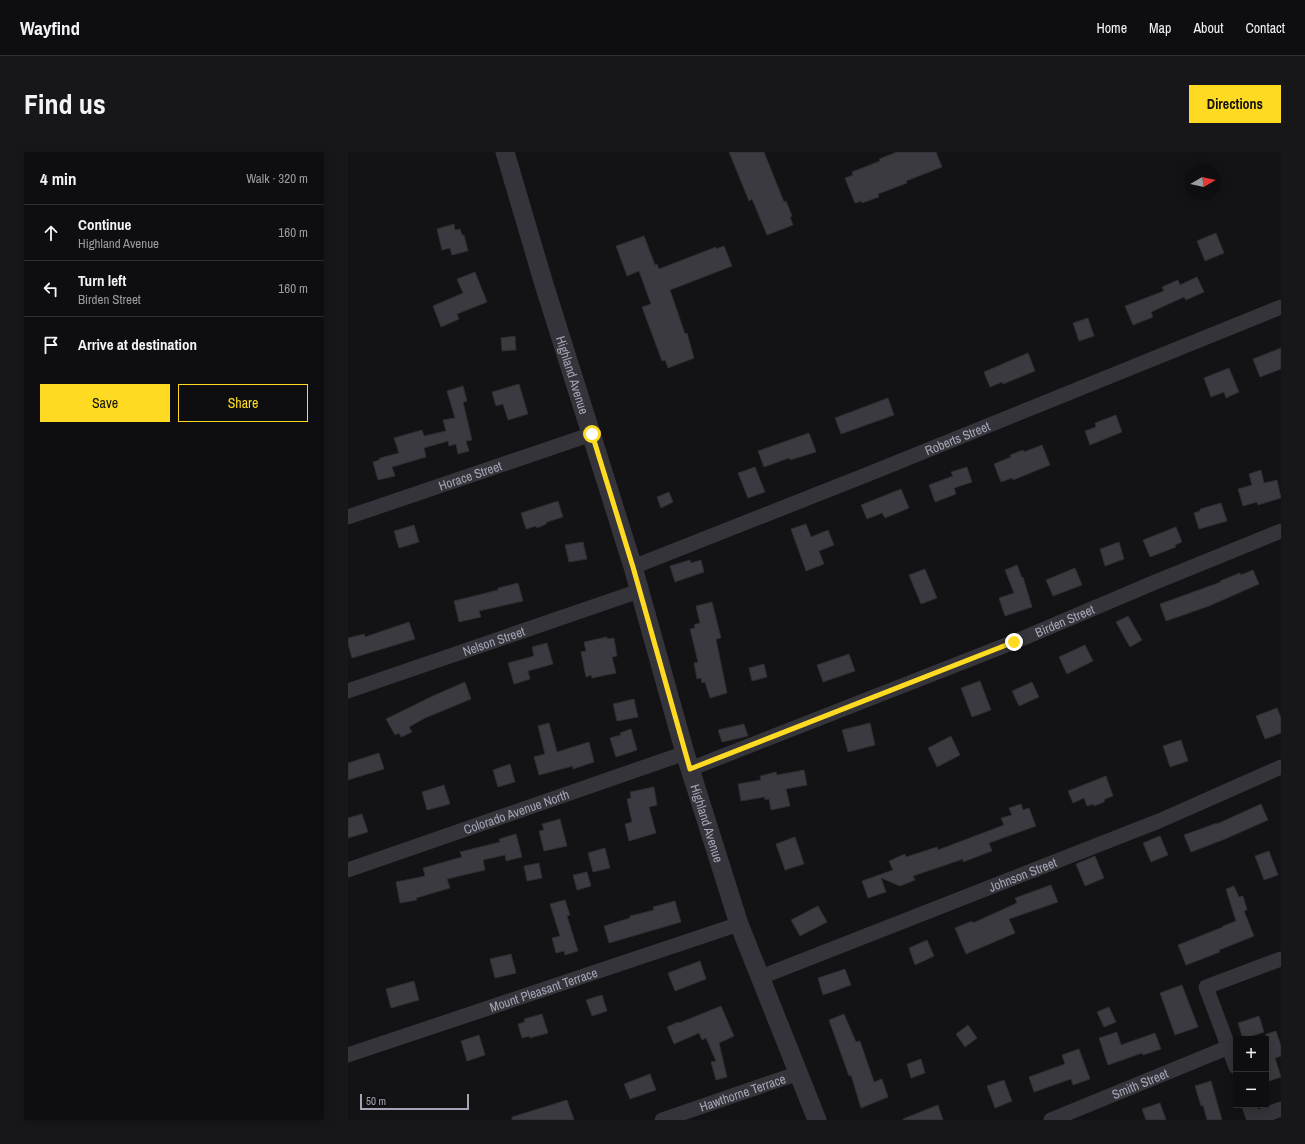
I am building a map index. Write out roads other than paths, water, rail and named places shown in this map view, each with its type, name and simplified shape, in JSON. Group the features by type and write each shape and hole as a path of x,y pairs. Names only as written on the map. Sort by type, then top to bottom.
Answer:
{"street":[{"name":"Highland Avenue","path":"505,152 543,281 633,567 687,761 739,924 762,977 817,1120"},
{"name":"Roberts Street","path":"633,567 866,475 1281,307"},
{"name":"Horace Street","path":"348,517 592,434"},
{"name":"Birden Street","path":"687,761 1014,642 1281,531"},
{"name":"Nelson Street","path":"348,691 639,591"},
{"name":"Colorado Avenue North","path":"348,870 687,761"},
{"name":"Johnson Street","path":"762,977 1159,821 1281,767"},
{"name":"Mount Pleasant Terrace","path":"348,1056 739,924"},
{"path":"1233,1058 1206,986 1281,959"},
{"name":"Smith Street","path":"1051,1120 1229,1047"},
{"name":"Hawthorne Terrace","path":"662,1120 799,1073"},
{"path":"1252,1115 1281,1109"}]}
